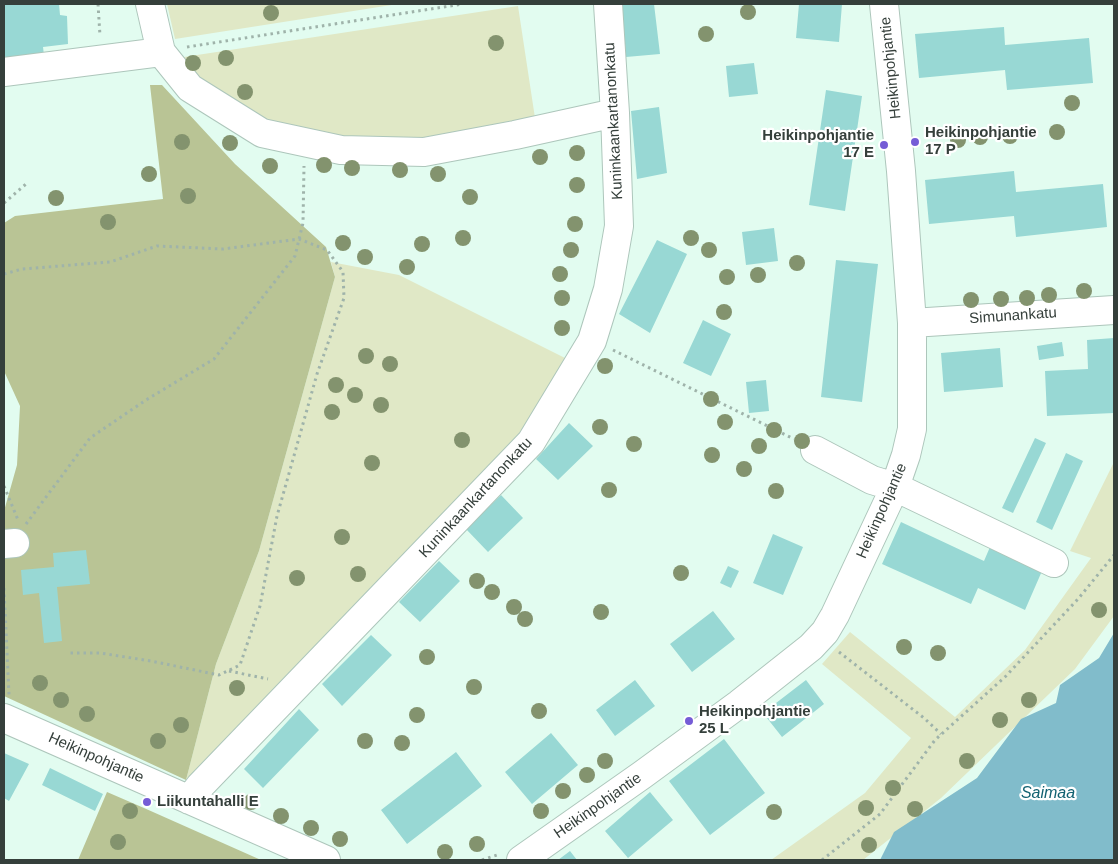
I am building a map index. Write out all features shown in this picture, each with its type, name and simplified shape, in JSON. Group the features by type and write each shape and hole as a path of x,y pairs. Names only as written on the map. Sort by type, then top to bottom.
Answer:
{"street":[{"path":"150,4 162,52 190,88 262,133 341,150 424,152 515,135 615,113"},
{"name":"Kuninkaankartanonkatu","path":"189,800 200,786 531,442 592,341 608,289 618,226 615,113 608,4"},
{"name":"Heikinpohjantie","path":"512,856 642,775 739,704 811,647 825,632 835,615 895,487 906,455 912,429 912,323 901,171 884,4"},
{"path":"4,72 162,52"},
{"name":"Simunankatu","path":"912,323 1114,310"},
{"path":"815,450 872,480 895,487 1054,563"},
{"name":"Heikinpohjantie","path":"7,708 189,800 326,860"}],"path":[{"path":"98,4 102,59"},
{"path":"162,52 463,4"},
{"path":"14,538 90,438 146,400 214,359 295,256 303,223 305,143"},
{"path":"4,203 26,184"},
{"path":"4,274 22,268 110,262 157,246 223,249 299,239 327,250 343,272 344,298 317,374 277,516 260,606 240,665 219,675 100,653 68,653"},
{"path":"592,341 815,450"},
{"path":"4,486 14,538"},
{"path":"822,860 880,814 935,740 1006,676 1078,599 1114,555"},
{"path":"4,588 7,708"},
{"path":"839,652 924,718 941,734"},
{"path":"228,671 270,679"},
{"path":"482,860 512,856"}],"green space":[{"path":"167,4 398,4 175,39"},
{"path":"518,6 535,118 451,136 371,140 280,126 218,95 191,75 184,57"},
{"path":"150,85 162,85 235,164 326,247 335,277 259,551 216,664 186,780 4,696 4,511 17,465 20,406 4,371 4,223 15,216 163,199"},
{"path":"331,262 399,275 567,359 525,430 186,780 216,664 259,551 335,277"},
{"path":"1114,462 1114,616 1075,669 941,798 863,860 771,860 865,793 911,738 822,664 850,632 955,717 1025,650 1091,558 1070,551"},
{"path":"107,792 144,808 261,860 78,860"}],"water":[{"name":"Saimaa","path":"1114,633 1114,860 880,860 894,832 977,778 1021,719 1056,703 1060,685 1099,658"}],"building":[{"path":"4,4 59,4 60,15 67,16 68,44 43,47 44,55 4,59"},
{"path":"622,4 654,4 660,54 626,57"},
{"path":"799,4 842,4 839,42 796,38"},
{"path":"1004,27 1005,45 1089,38 1093,83 1007,90 1005,70 919,78 915,34"},
{"path":"754,63 758,94 729,97 726,66"},
{"path":"826,90 862,96 845,211 809,205"},
{"path":"659,107 667,173 637,179 631,111"},
{"path":"1014,171 1016,192 1103,184 1107,227 1016,237 1014,216 929,224 925,180"},
{"path":"774,228 778,261 746,265 742,232"},
{"path":"657,240 687,254 650,333 619,314"},
{"path":"836,260 878,264 862,402 821,397"},
{"path":"703,320 731,334 711,376 683,363"},
{"path":"1114,338 1114,413 1047,416 1045,371 1088,369 1087,340"},
{"path":"1062,342 1064,356 1039,360 1037,346"},
{"path":"1000,348 1003,387 944,392 941,353"},
{"path":"766,380 769,411 749,413 746,382"},
{"path":"569,423 593,446 558,480 536,459"},
{"path":"1035,438 1046,443 1013,513 1002,508"},
{"path":"1066,453 1083,461 1052,530 1036,522"},
{"path":"501,495 523,518 488,552 466,529"},
{"path":"901,522 984,561 990,547 1042,571 1025,610 978,588 971,604 882,564"},
{"path":"773,534 803,547 783,595 753,583"},
{"path":"86,550 90,584 57,587 62,641 44,643 39,593 23,595 21,570 54,567 53,553"},
{"path":"439,561 460,581 420,622 399,602"},
{"path":"728,566 739,571 731,588 720,583"},
{"path":"713,611 735,639 692,672 670,644"},
{"path":"371,635 392,655 342,706 322,684"},
{"path":"635,680 655,706 615,736 596,710"},
{"path":"806,680 824,704 782,737 763,713"},
{"path":"299,709 319,730 263,788 244,769"},
{"path":"551,733 578,765 532,804 505,772"},
{"path":"724,739 765,793 710,835 669,781"},
{"path":"456,752 482,786 407,844 381,810"},
{"path":"4,753 29,764 9,801 4,798"},
{"path":"50,768 103,794 95,811 42,785"},
{"path":"650,792 673,820 628,858 605,831"},
{"path":"570,851 577,860 558,860"}],"place":[{"name":"Heikinpohjantie 17 P","path":"915,142"},
{"name":"Heikinpohjantie 17 E","path":"884,145"},
{"name":"Heikinpohjantie 25 L","path":"689,721"},
{"name":"Liikuntahalli E","path":"147,802"}]}
